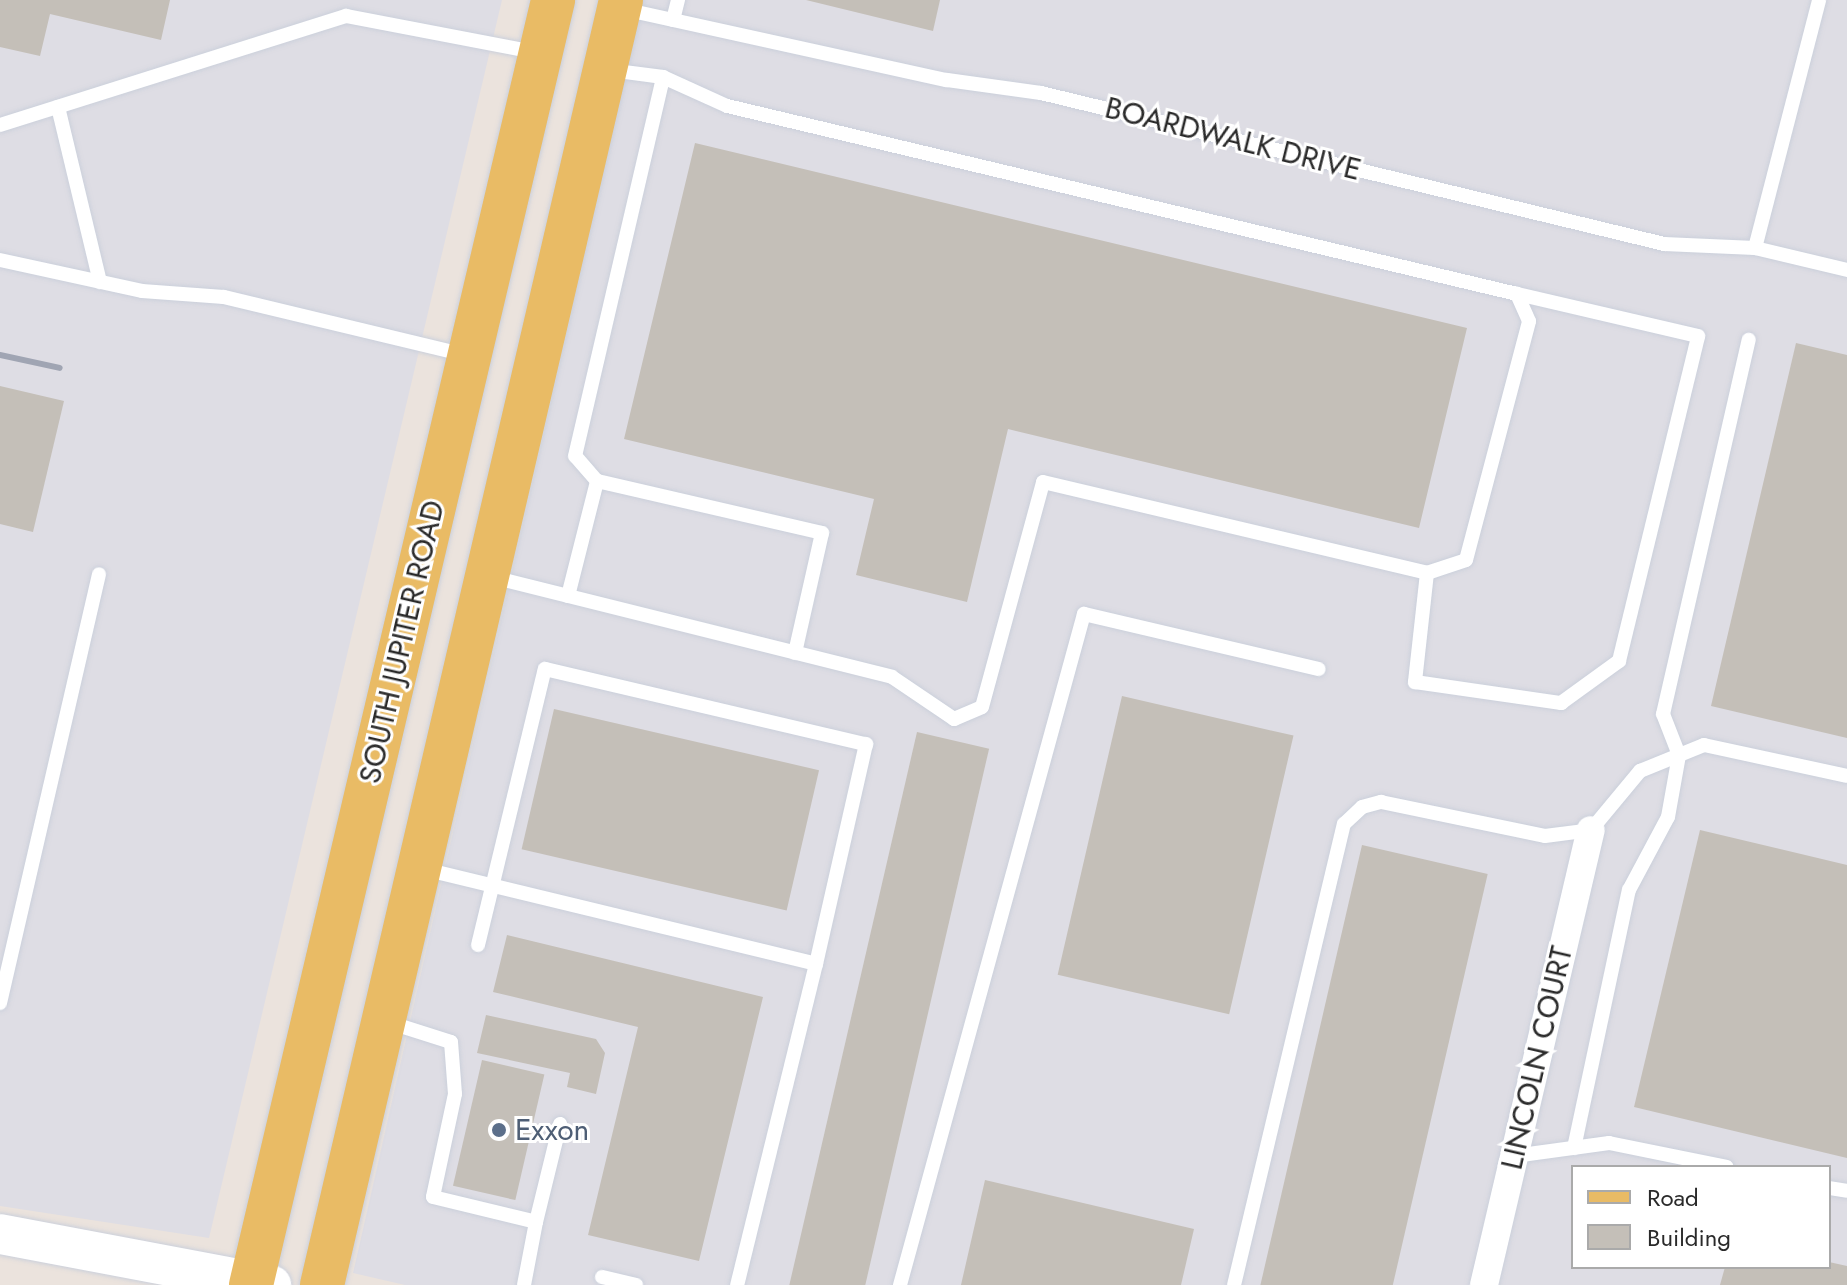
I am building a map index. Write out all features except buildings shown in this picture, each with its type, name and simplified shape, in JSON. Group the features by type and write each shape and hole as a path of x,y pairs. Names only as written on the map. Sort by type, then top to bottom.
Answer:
{"main road":[{"name":"SOUTH JUPITER ROAD","path":"258,1283 421,559 553,0"},
{"path":"322,1285 620,4"},
{"path":"541,53 606,70"},
{"path":"421,559 489,576"},
{"path":"0,1234 258,1283"}],"street":[{"name":"LINCOLN COURT","path":"1484,1285 1591,830"}],"lane":[{"path":"673,20 678,0"},
{"path":"1755,248 1819,0"},
{"name":"BOARDWALK DRIVE","path":"620,4 673,20 947,80 1041,93 1664,244 1755,248 1847,270"},
{"path":"0,125 346,16 541,53"},
{"path":"606,70 663,77 727,106 1698,336 1619,661 1561,703 1415,682 1427,573"},
{"path":"663,77 575,456 597,481 822,533 795,653"},
{"path":"58,107 100,282"},
{"path":"0,260 100,282 224,297 470,356"},
{"path":"489,576 892,677 954,719 982,707 1043,482 1427,573 1466,560 1529,321 1517,294"},
{"path":"1574,1148 1629,890 1668,817 1679,755 1663,714 1749,340"},
{"path":"568,596 597,481"},
{"path":"0,1003 99,574"},
{"path":"900,1285 1084,614 1319,669"},
{"path":"478,945 545,669 866,744 737,1285"},
{"path":"1234,1285 1344,824 1362,807 1381,802 1545,836 1591,830 1640,771 1704,745 1847,776"},
{"path":"420,868 816,964"},
{"path":"384,1021 451,1042 455,1094 433,1197 536,1222"},
{"path":"524,1285 560,1124"},
{"path":"1514,1156 1609,1143 1717,1165"},
{"path":"602,1277 636,1285"}],"shaded area":[{"path":"0,0 502,0 209,1238 0,1206"},
{"path":"642,0 1847,0 1847,1285 405,1285 353,1273"}],"railway":[{"path":"0,355 60,368"}],"place":[{"name":"Exxon","path":"499,1130"}]}
